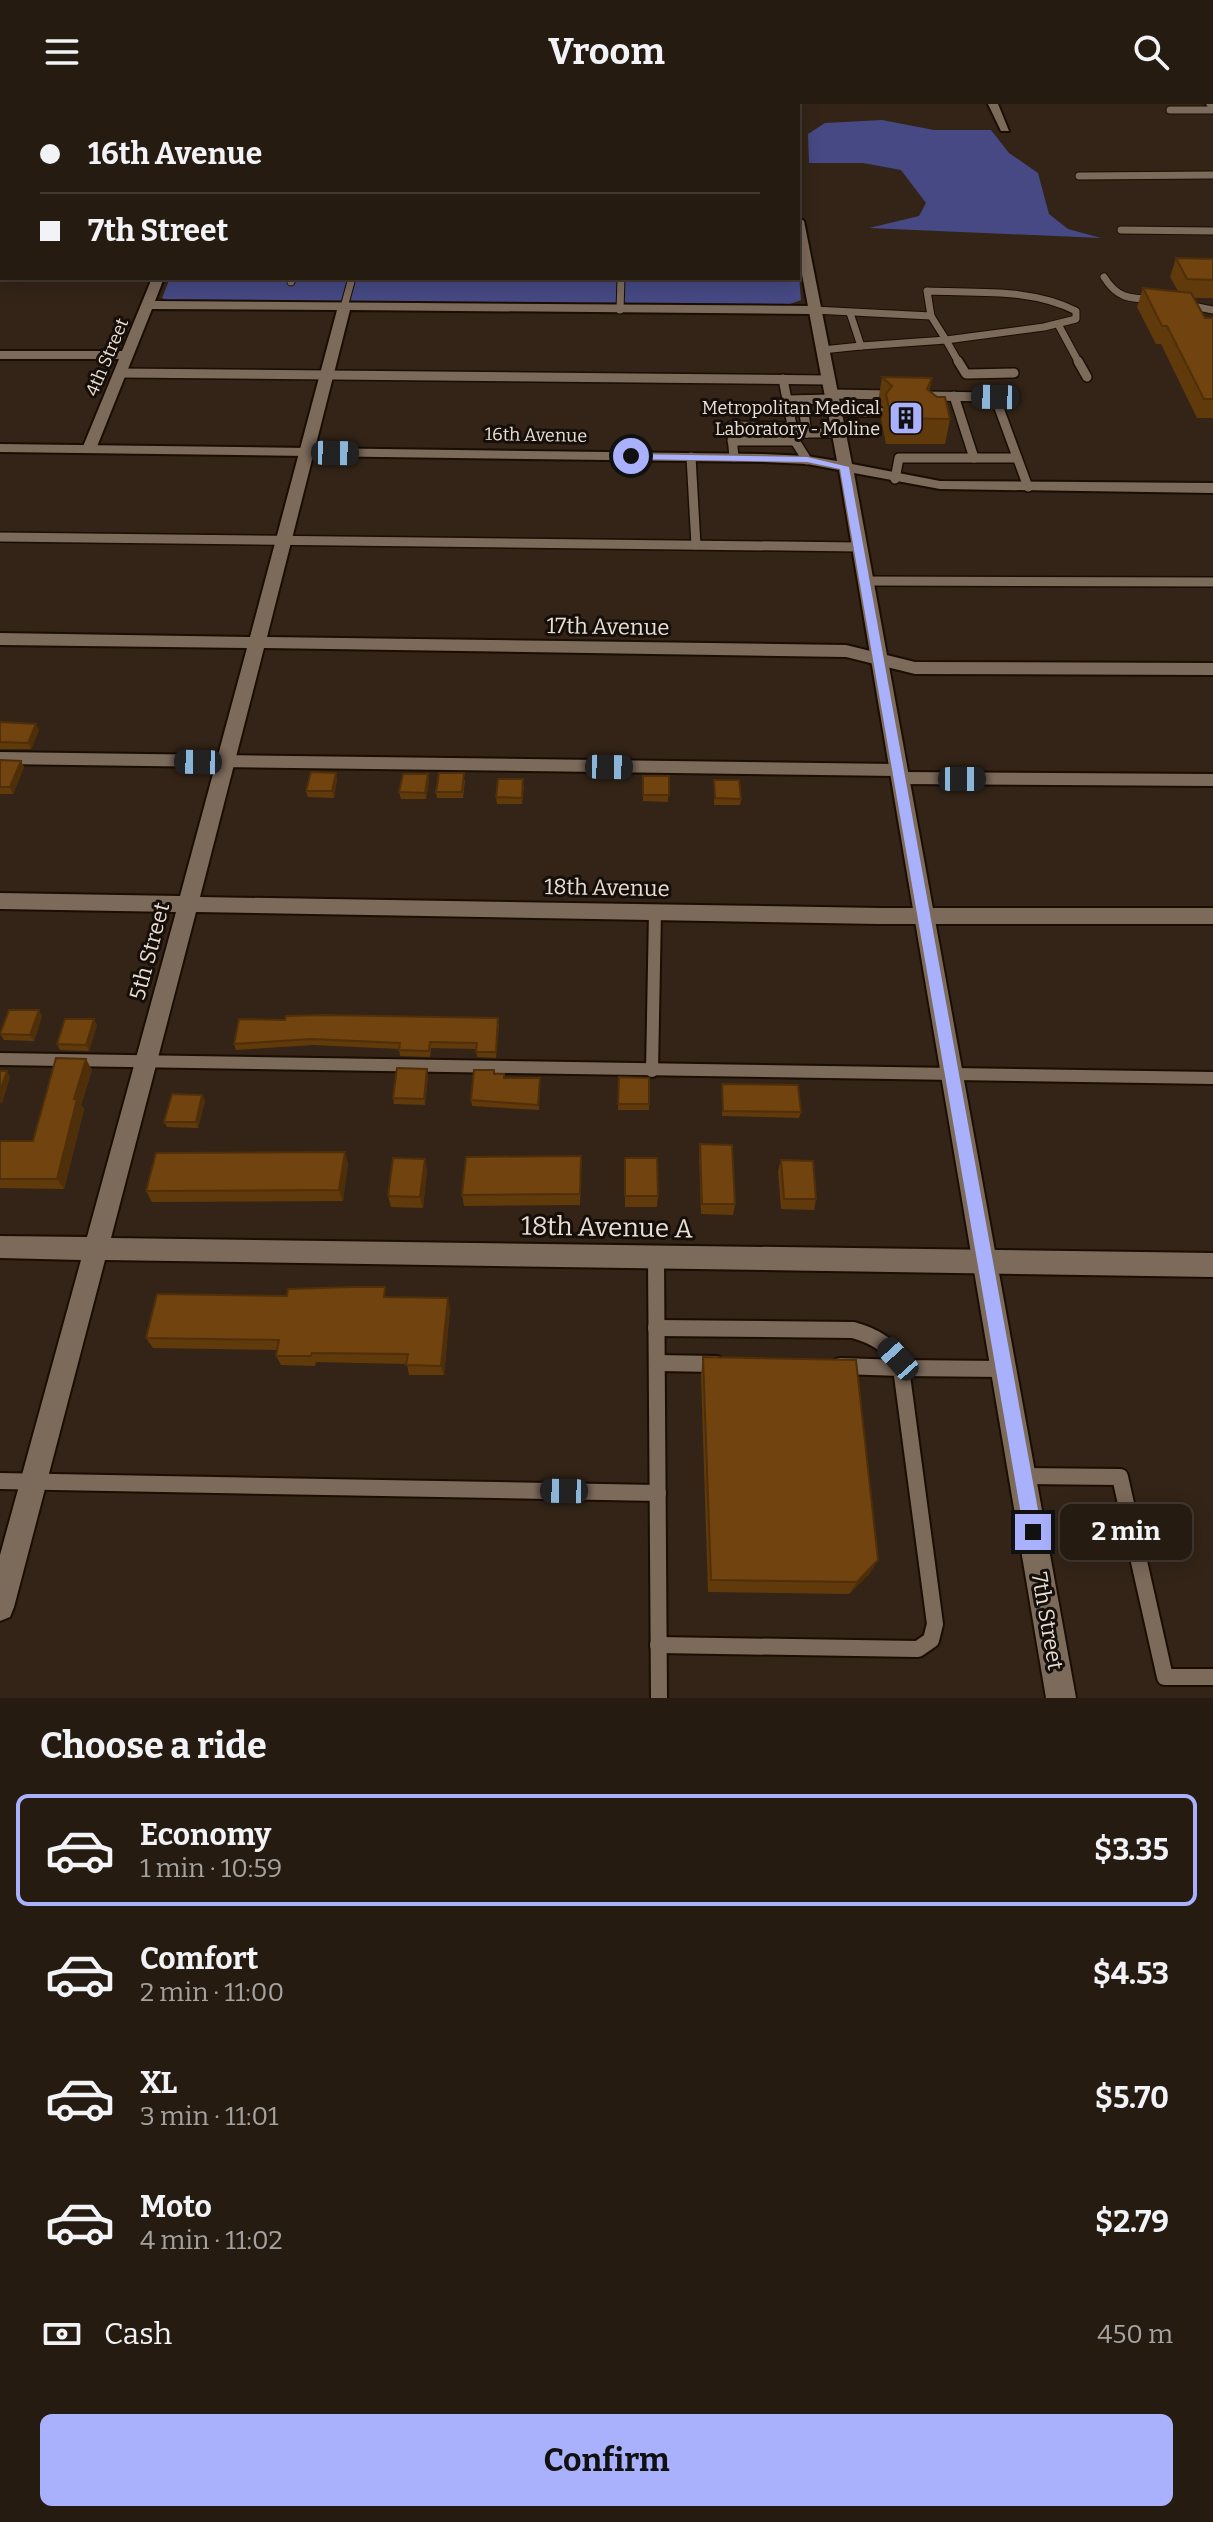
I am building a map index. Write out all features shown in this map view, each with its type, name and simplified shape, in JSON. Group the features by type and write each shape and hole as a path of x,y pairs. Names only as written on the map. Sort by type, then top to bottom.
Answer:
{"street":[{"path":"993,104 1005,129"},
{"name":"7th Street","path":"800,232 987,1264 1061,1698"},
{"name":"4th Street","path":"89,449 157,280"},
{"path":"149,305 814,310"},
{"name":"5th Street","path":"0,1607 226,763 344,307"},
{"path":"0,355 127,355"},
{"name":"16th Avenue","path":"0,448 734,457 807,460 895,479 940,485 1213,488"},
{"name":"17th Avenue","path":"0,639 846,651 915,668 1213,669"},
{"name":"18th Avenue","path":"0,901 655,912 1213,916"},
{"name":"18th Avenue A","path":"0,1247 1213,1265"}],"lane":[{"path":"1170,110 1212,107"},
{"path":"1079,176 1213,175"},
{"path":"1121,230 1213,231"},
{"path":"1104,277 1121,299 1156,299 1213,310"},
{"path":"344,307 351,280"},
{"path":"620,310 621,280"},
{"path":"822,350 946,340 973,334 1059,326 1076,319 1076,311 1068,305 1046,299 927,291 931,316 946,340 966,374 1014,373"},
{"path":"814,310 931,316"},
{"path":"850,313 861,346"},
{"path":"1059,326 1087,377"},
{"path":"120,373 783,379 880,412"},
{"path":"783,379 793,434 807,460"},
{"path":"787,400 830,396 995,397 1028,487"},
{"path":"954,396 974,458"},
{"path":"802,400 807,433"},
{"path":"944,413 959,412"},
{"path":"734,457 731,426 793,434"},
{"path":"732,441 838,433"},
{"path":"691,457 696,545"},
{"path":"895,479 899,458 1017,458"},
{"path":"0,537 859,547"},
{"path":"865,581 1213,582"},
{"path":"0,758 1213,780"},
{"path":"652,1071 655,912"},
{"path":"0,1059 1213,1078"},
{"path":"656,1258 659,1698"},
{"path":"656,1328 853,1330 871,1334 887,1345 901,1368 935,1624 934,1637 928,1645 918,1649 658,1645"},
{"path":"657,1363 716,1364"},
{"path":"822,1366 1005,1369"},
{"path":"1023,1476 1120,1477 1165,1677 1213,1677"},
{"path":"0,1481 658,1493"}],"shaded area":[{"path":"882,120 934,130 991,130 1009,153 1038,173 1049,214 1068,229 1101,238 869,228 919,216 926,203 901,170 863,163 809,163 808,134 825,123"},
{"path":"169,280 799,280 801,300 782,307 169,301 162,298"}],"building":[{"path":"1176,258 1213,259 1213,280 1187,279"},
{"path":"1143,288 1191,293 1205,318 1213,318 1213,399 1204,399 1167,326 1162,326"},
{"path":"882,377 932,378 927,389 937,397 945,397 950,419 891,418 886,394 892,386"},
{"path":"0,722 36,724 28,743 0,742"},
{"path":"0,760 21,761 10,787 0,787"},
{"path":"311,772 336,773 332,791 306,791"},
{"path":"439,773 464,773 462,792 436,792"},
{"path":"403,774 428,774 425,793 399,792"},
{"path":"643,776 669,776 669,795 643,795"},
{"path":"498,779 523,779 522,798 496,797"},
{"path":"714,780 739,780 741,799 715,798"},
{"path":"9,1010 39,1010 30,1035 0,1034"},
{"path":"286,1016 498,1018 496,1052 476,1052 477,1043 430,1042 429,1051 399,1050 400,1043 311,1039 234,1044 239,1019 285,1020"},
{"path":"65,1019 94,1019 86,1045 57,1044"},
{"path":"56,1058 86,1059 57,1179 0,1179 0,1141 33,1141"},
{"path":"397,1068 427,1069 424,1099 393,1098"},
{"path":"474,1070 494,1070 494,1074 504,1074 504,1078 540,1078 538,1105 471,1100"},
{"path":"0,1071 7,1071 0,1091"},
{"path":"619,1077 649,1078 649,1104 618,1104"},
{"path":"722,1084 798,1085 801,1112 723,1111"},
{"path":"172,1094 202,1095 196,1122 164,1122"},
{"path":"700,1144 732,1145 735,1204 702,1204"},
{"path":"345,1152 339,1190 146,1191 156,1153"},
{"path":"581,1156 580,1194 462,1195 466,1157"},
{"path":"393,1158 425,1159 420,1197 388,1196"},
{"path":"625,1158 657,1158 658,1196 625,1196"},
{"path":"781,1160 813,1161 816,1199 784,1199"},
{"path":"385,1287 384,1297 448,1298 441,1366 406,1365 408,1354 312,1353 311,1356 276,1356 279,1340 146,1338 157,1294 287,1296 288,1289"},
{"path":"703,1357 856,1360 878,1560 857,1582 711,1580"}],"place":[{"name":"Metropolitan Medical Laboratory - Moline","path":"906,418"}],"route":[{"path":"631,456 807,460 845,467 1033,1532"}]}
